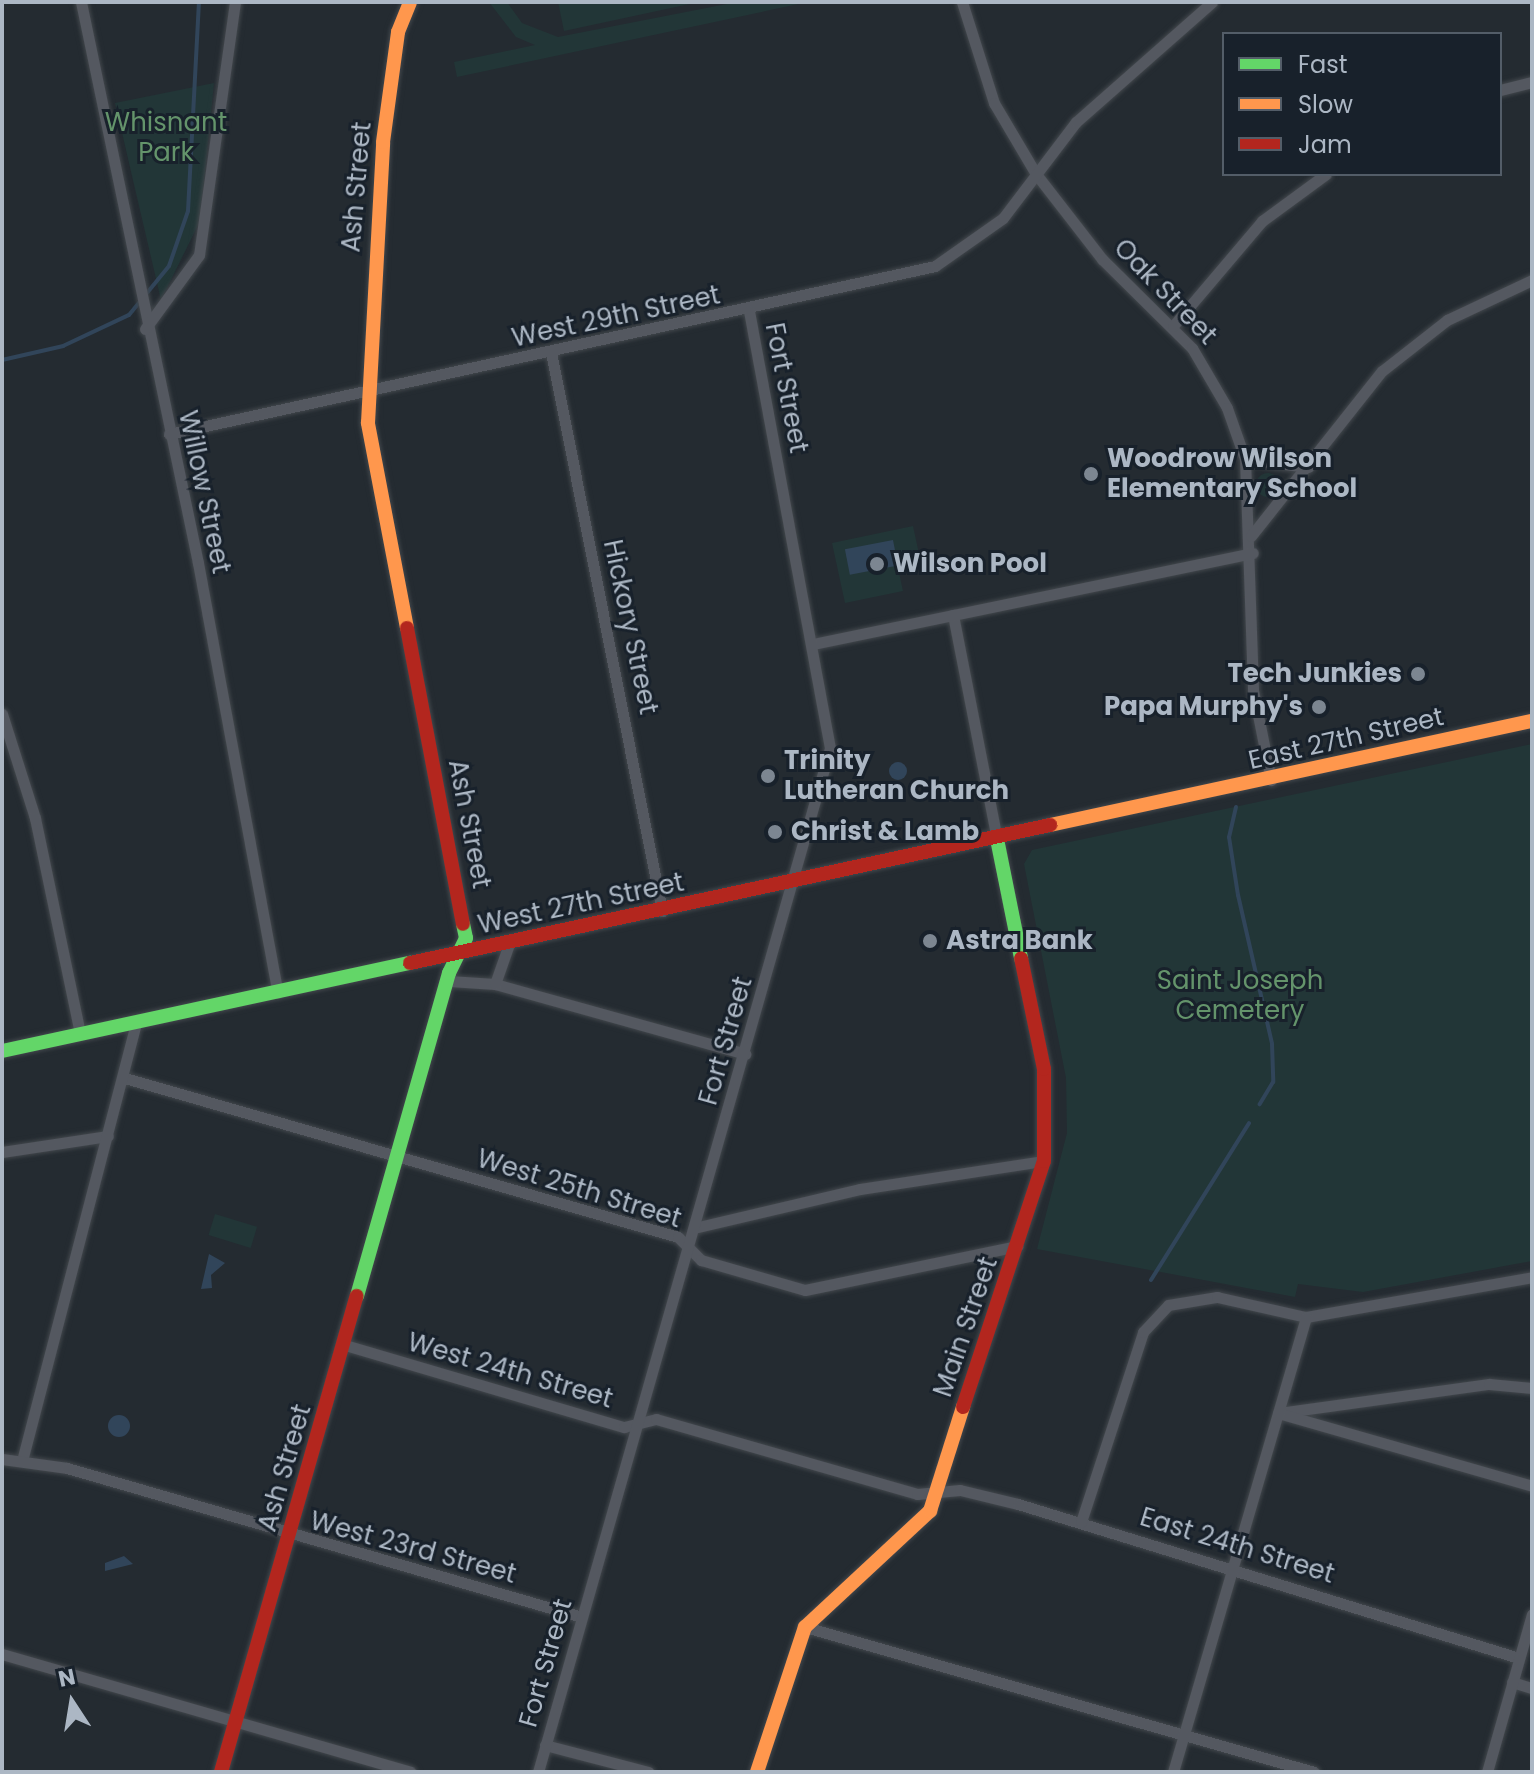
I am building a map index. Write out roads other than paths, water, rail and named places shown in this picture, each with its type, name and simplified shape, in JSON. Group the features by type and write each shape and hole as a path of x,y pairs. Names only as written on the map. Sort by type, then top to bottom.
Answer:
{"street":[{"name":"Willow Street","path":"81,2 278,993"},
{"path":"144,325 174,299 199,255 235,2"},
{"name":"Ash Street","path":"221,1772 397,1158 457,955 466,938 368,396 383,142 398,32 410,2"},
{"name":"Oak Street","path":"962,2 994,103 1036,174 1102,259 1173,326 1203,362 1245,459 1253,553 1253,690 1271,780"},
{"name":"West 29th Street","path":"169,434 368,396 935,266 1003,218 1104,94 1212,2"},
{"path":"1502,90 1532,82"},
{"path":"1173,326 1262,221 1323,176"},
{"path":"1251,536 1378,375 1413,344 1532,280"},
{"name":"Fort Street","path":"538,1772 690,1249 830,748 749,311"},
{"name":"Hickory Street","path":"551,352 662,911"},
{"path":"1245,459 1308,467"},
{"path":"813,644 1253,553"},
{"path":"953,615 997,839"},
{"path":"2,714 35,818 80,1034"},
{"name":"East 27th Street","path":"1170,802 1532,721"},
{"name":"West 27th Street","path":"2,1051 1170,802"},
{"name":"Main Street","path":"757,1772 805,1627 930,1511 941,1492 975,1361 1019,1246 1044,1161 1044,1069 997,839"},
{"path":"495,984 509,944"},
{"path":"449,981 495,984 745,1054"},
{"path":"23,1457 125,1078 136,1023"},
{"name":"West 25th Street","path":"125,1078 678,1237 701,1260 805,1290 1019,1246"},
{"path":"2,1152 108,1136"},
{"path":"694,1228 860,1189 1044,1161"},
{"path":"1081,1522 1156,1313 1207,1296 1306,1317 1532,1277"},
{"path":"1173,1772 1306,1317"},
{"name":"West 24th Street","path":"345,1345 637,1425 656,1419 917,1494 941,1492"},
{"path":"1278,1413 1489,1384 1532,1388"},
{"path":"1278,1413 1532,1486"},
{"name":"West 23rd Street","path":"2,1459 23,1457 290,1536 582,1617"},
{"name":"East 24th Street","path":"941,1492 960,1490 1081,1522 1233,1566 1519,1658"},
{"path":"1487,1772 1532,1614"},
{"path":"805,1627 1314,1772"},
{"path":"2,1654 236,1719 410,1772"},
{"path":"1512,1682 1532,1688"},
{"path":"545,1745 649,1772"}],"water":[{"path":"893,540 898,566 850,575 845,549"},
{"path":"898,762 907,771 898,780 889,771"},
{"path":"209,1254 225,1263 211,1275 212,1288 201,1289"},
{"path":"119,1415 127,1418 130,1426 127,1434 119,1437 111,1434 108,1426 111,1418"},
{"path":"124,1556 133,1564 105,1571 105,1563"}],"waterway":[{"path":"2,360 63,346 129,315 169,266 188,211 199,2"},
{"path":"1236,807 1229,837 1238,895 1272,1044 1273,1082 1260,1104"},
{"path":"1151,1280 1249,1123"}],"place":[{"name":"Woodrow Wilson Elementary School","path":"1091,474"},
{"name":"Wilson Pool","path":"877,564"},
{"name":"Tech Junkies","path":"1418,674"},
{"name":"Papa Murphy's","path":"1319,707"},
{"name":"Trinity Lutheran Church","path":"768,776"},
{"name":"Christ & Lamb","path":"775,832"},
{"name":"Astra Bank","path":"930,941"}],"park label":[{"name":"Whisnant Park","path":"166,138"},
{"name":"Saint Joseph Cemetery","path":"1240,996"}]}
